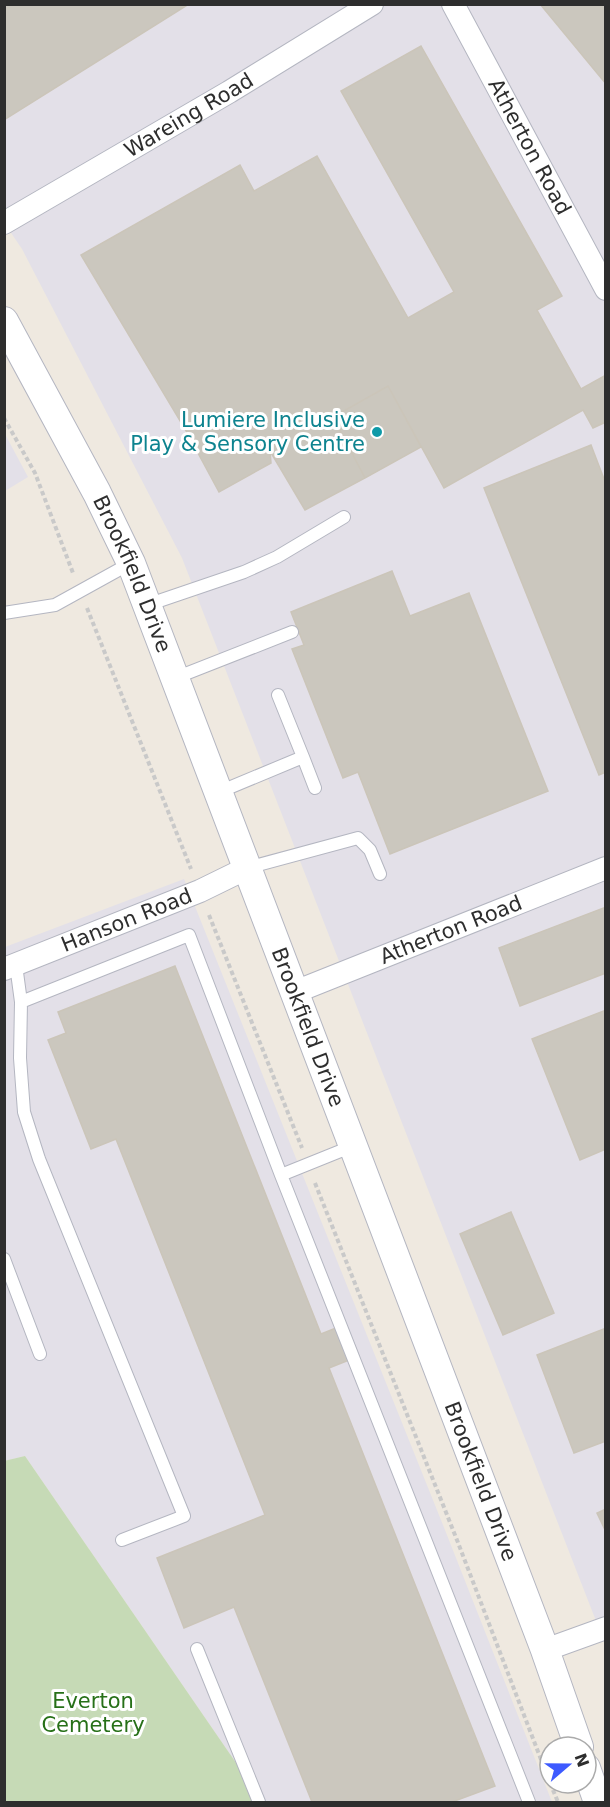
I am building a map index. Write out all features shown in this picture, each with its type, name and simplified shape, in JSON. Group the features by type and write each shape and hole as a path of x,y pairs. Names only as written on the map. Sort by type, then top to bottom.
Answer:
{"street":[{"name":"Wareing Road","path":"4,223 230,92 372,4"},
{"name":"Atherton Road","path":"453,4 606,289"},
{"name":"Brookfield Drive","path":"4,321 97,493 131,564 354,1145 545,1650 575,1735"},
{"name":"Hanson Road","path":"10,967 200,891 247,868"},
{"name":"Atherton Road","path":"296,992 606,868"},
{"path":"545,1650 606,1628"}],"lane":[{"path":"147,605 214,583 269,561 344,517"},
{"path":"4,613 54,605 131,564"},
{"path":"176,678 292,632"},
{"path":"278,695 315,788"},
{"path":"219,792 303,757"},
{"path":"247,868 358,837 370,850 380,874"},
{"path":"21,1002 189,935 280,1175 530,1803"},
{"path":"10,967 21,1002 20,1058 24,1112 39,1159 184,1516 122,1540"},
{"path":"280,1175 354,1145"},
{"path":"4,1259 40,1354"},
{"path":"197,1649 259,1803"}],"path":[{"path":"4,418 35,473 80,592 457,1540 538,1752"}],"shaded area":[{"path":"4,5 605,5 605,1644 182,558 22,249 5,224"},
{"path":"5,434 28,477 4,491"},
{"path":"184,879 538,1766 538,1795 549,1795 552,1802 263,1802 25,1456 5,1461 5,947"}],"green space":[{"name":"Everton Cemetery","path":"25,1456 263,1802 5,1802 4,1461"}],"building":[{"path":"4,4 189,4 4,120"},
{"path":"540,4 606,4 606,84"},
{"path":"421,46 562,296 537,310 581,389 606,375 606,422 593,428 583,410 444,488 388,386 333,417 365,478 305,510 270,451 271,463 219,492 185,429 81,255 240,165 254,191 317,156 408,318 454,292 341,91"},
{"name":"Lumiere Inclusive Play & Sensory Centre","path":"388,386 421,447 365,478 333,417"},
{"path":"591,445 604,479 606,478 606,772 599,775 484,488"},
{"path":"392,571 410,616 469,593 548,791 390,854 358,772 343,778 292,649 304,645 291,612"},
{"path":"606,907 606,973 520,1006 499,948"},
{"path":"175,966 321,1334 346,1324 359,1356 329,1368 495,1786 452,1802 312,1802 234,1607 184,1628 157,1558 265,1515 116,1139 91,1149 48,1040 66,1033 58,1012"},
{"path":"606,1010 606,1149 580,1160 532,1039"},
{"path":"511,1212 554,1313 503,1335 460,1234"},
{"path":"606,1328 606,1441 574,1453 537,1355"},
{"path":"606,1509 606,1532 597,1513"}],"place":[{"name":"Lumiere Inclusive Play & Sensory Centre","path":"377,432"}]}
